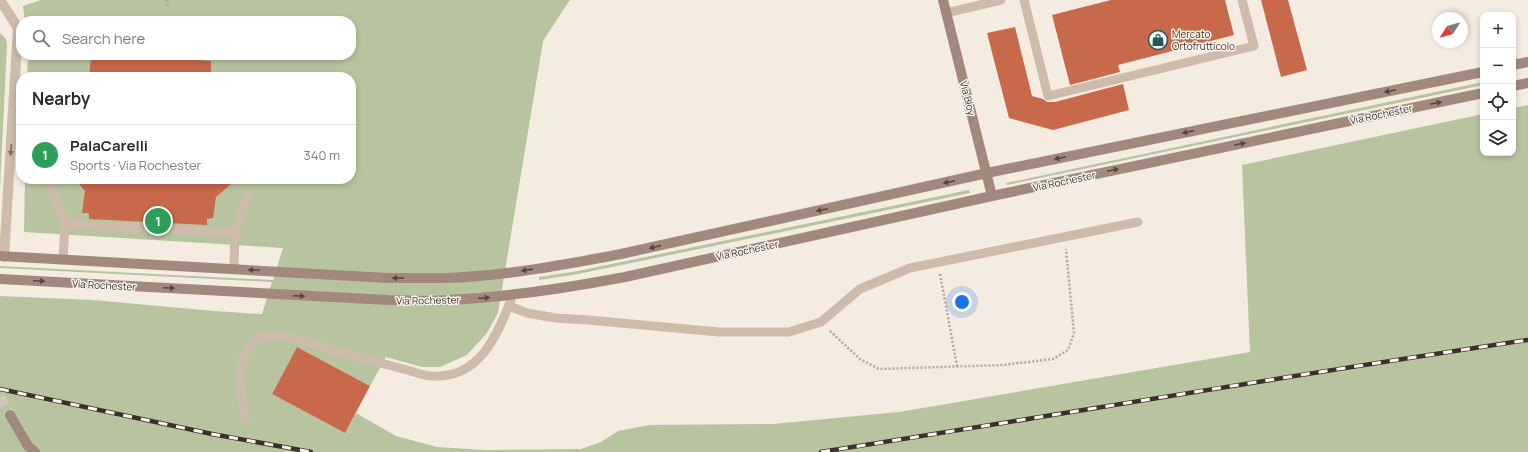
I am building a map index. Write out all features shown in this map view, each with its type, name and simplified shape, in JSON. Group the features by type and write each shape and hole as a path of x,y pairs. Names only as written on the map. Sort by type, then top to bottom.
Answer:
{"main road":[{"name":"Via Bloy","path":"943,0 992,196"},
{"path":"1516,64 1528,62"},
{"name":"Via Rochester","path":"2,256 388,278 447,278 494,274 577,263 987,173 1480,73"},
{"path":"1516,85 1528,83"},
{"name":"Via Rochester","path":"0,279 388,300 448,301 514,294 581,285 625,277 992,196 1480,94"},
{"path":"10,415 28,446 35,452"}],"street":[{"path":"0,0 16,25"},
{"path":"2,256 16,56"}],"lane":[{"path":"946,13 1001,0"},
{"path":"1024,0 1048,96 1254,46 1242,0"},
{"path":"50,184 65,224 63,260"},
{"path":"234,269 235,233 248,197"},
{"path":"509,306 527,313 556,318 719,332 789,332 821,322 860,289 910,268 1138,222"},
{"path":"65,224 235,233"},
{"path":"246,419 241,398 240,376 243,358 249,346 260,338 272,336 296,339 414,372 432,376 448,375 465,369 480,358 492,344 514,294"}],"path":[{"path":"167,0 168,7"},
{"path":"821,322 860,359 879,369 1002,365 1053,359 1068,350 1074,333 1065,237"},
{"path":"938,262 958,366"}],"green space":[{"path":"41,0 570,0 543,41 498,313 487,333 467,355 440,367 422,367 386,357 370,386 297,347 272,394 345,433 356,413 396,436 437,447 485,450 581,449 601,442 618,431 649,425 773,424 899,412 1250,352 1242,165 1480,115 1480,156 1516,156 1516,107 1528,105 1528,452 0,452 0,296 93,300 262,314 272,282 0,268 0,266 273,280 283,248 24,232 25,184 356,184 356,72 27,72 28,60 356,60 356,16 24,16 23,6"},
{"path":"0,33 6,39 7,45 0,188"},
{"path":"1480,83 1480,86 1007,185 1006,183"},
{"path":"969,190 970,193 578,274 539,280 539,277 578,271"}],"building":[{"path":"1111,0 1225,0 1234,35 1118,65 1120,72 1070,85 1052,15"},
{"path":"1261,0 1288,0 1307,70 1281,77"},
{"path":"1015,27 1032,96 1043,99 1047,102 1055,102 1123,84 1129,110 1053,130 1009,118 987,33"},
{"path":"91,60 211,61 211,72 90,72"},
{"path":"79,184 231,184 216,197 213,218 207,219 207,225 89,219 89,213 82,213 85,191"},
{"path":"297,347 370,386 345,433 272,394"}],"tunnel":[{"path":"0,397 10,415"}],"railway":[{"path":"821,452 1528,340"},
{"path":"0,389 212,434 311,452"}],"place":[{"name":"Mercato Ortofrutticolo","path":"1158,40"},
{"name":"PalaCarelli","path":"158,221"}]}
